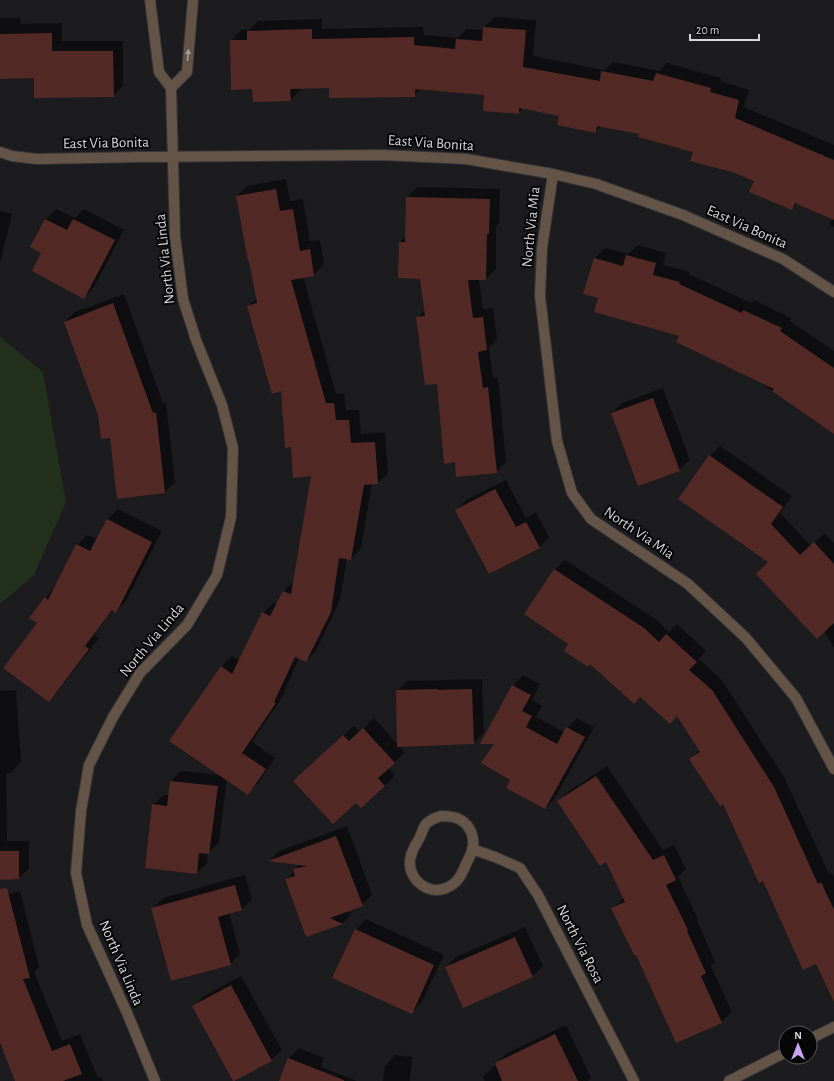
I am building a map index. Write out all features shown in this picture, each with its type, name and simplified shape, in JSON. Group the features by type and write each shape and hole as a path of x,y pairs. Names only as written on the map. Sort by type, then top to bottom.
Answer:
{"street":[{"path":"150,0 159,72 172,88 187,72 193,0"},
{"name":"North Via Linda","path":"155,1081 128,1015 88,925 76,873 81,811 89,765 113,718 140,673 187,625 217,575 231,517 233,448 222,406 196,340 183,300 175,236 172,88"},
{"name":"East Via Bonita","path":"0,152 12,156 37,159 383,155 466,159 553,174 596,184 683,216 783,259 834,292"},
{"name":"North Via Mia","path":"553,174 542,248 540,296 557,441 572,493 591,519 688,584 746,638 796,698 834,769"},
{"path":"441,816 450,816 459,819 472,833 472,849 459,878 454,884 447,888 430,890 416,881 411,873 411,855 425,825 432,819 441,816"},
{"name":"North Via Rosa","path":"472,849 520,868 538,895 634,1081"},
{"path":"818,1035 834,1027"},
{"path":"729,1081 778,1056"}],"green space":[{"path":"0,337 43,372 66,502 34,575 0,604"}],"building":[{"path":"483,27 526,30 523,67 600,81 601,71 653,81 656,73 711,88 710,92 739,100 735,118 834,160 834,220 795,203 792,210 749,192 754,181 732,172 690,161 693,152 638,137 639,134 597,126 596,133 557,125 559,116 519,108 519,114 483,111 484,95 415,89 415,97 329,98 329,88 290,89 291,101 253,102 252,89 231,90 230,40 247,40 247,31 312,29 312,39 414,37 414,45 455,49 456,39 482,41"},
{"path":"52,33 52,51 113,51 114,97 34,98 34,78 0,79 0,34"},
{"path":"276,189 280,211 293,209 300,251 310,249 314,276 291,280 326,403 334,403 336,420 349,420 351,443 375,442 378,484 364,485 351,560 339,558 331,612 306,662 295,657 274,702 276,703 242,753 266,769 248,795 169,741 221,666 232,674 262,612 270,616 283,591 291,594 311,476 293,478 291,447 285,448 281,391 272,394 247,306 257,303 236,196"},
{"path":"406,197 490,199 489,234 487,234 486,280 468,280 473,318 483,317 487,350 478,352 483,388 488,387 497,473 456,477 455,462 444,464 437,384 425,385 416,317 425,316 420,279 398,278 399,242 405,242"},
{"path":"45,219 67,230 73,219 115,240 84,299 32,271 41,253 30,247"},
{"path":"626,255 656,263 653,275 680,282 679,284 742,313 743,310 782,328 780,331 834,368 834,434 772,391 774,389 676,342 679,336 594,312 598,298 583,294 594,258 623,266"},
{"path":"113,303 153,413 156,412 165,493 117,499 110,438 101,439 98,415 64,322"},
{"path":"653,398 680,471 638,486 611,413"},
{"path":"709,455 783,507 771,524 800,555 814,542 834,564 834,623 817,639 756,574 768,562 678,499"},
{"path":"495,489 516,527 526,522 540,548 489,574 455,510"},
{"path":"107,519 152,542 116,613 112,610 85,646 89,649 49,702 3,668 37,623 29,618 45,597 48,600 76,544 90,551"},
{"path":"554,569 644,628 659,642 666,634 697,662 689,670 712,690 774,787 818,884 821,882 834,910 834,1002 816,964 803,970 763,881 759,883 723,804 720,806 689,759 700,752 677,716 670,724 640,697 634,704 590,664 588,667 564,651 568,644 524,614"},
{"path":"512,685 531,695 522,711 532,716 526,727 557,744 566,727 585,737 545,809 506,788 510,780 481,763 494,744 480,744"},
{"path":"472,689 474,744 397,747 396,690"},
{"path":"363,728 395,763 378,778 385,786 361,808 356,803 333,824 293,781 343,735 349,741"},
{"path":"596,776 653,860 664,855 676,880 666,885 688,930 687,931 706,973 701,976 722,1023 676,1043 636,955 634,955 611,908 625,902 606,862 600,866 557,801"},
{"path":"170,781 218,786 209,854 199,853 197,874 145,868 152,804 167,806"},
{"path":"336,836 363,906 330,918 343,924 306,937 285,879 295,876 293,869 307,866 268,861"},
{"path":"0,851 19,851 19,879 0,880"},
{"path":"235,885 242,910 218,917 231,965 171,981 151,908"},
{"path":"7,888 30,978 23,979 52,1051 70,1044 82,1074 63,1081 15,1081 0,1043 0,889"},
{"path":"355,929 434,965 412,1014 332,978"},
{"path":"515,937 533,977 463,1008 445,967"},
{"path":"231,985 272,1061 234,1081 192,1006"},
{"path":"555,1034 578,1081 502,1081 495,1063"},
{"path":"288,1058 344,1080 344,1081 279,1081"}]}
